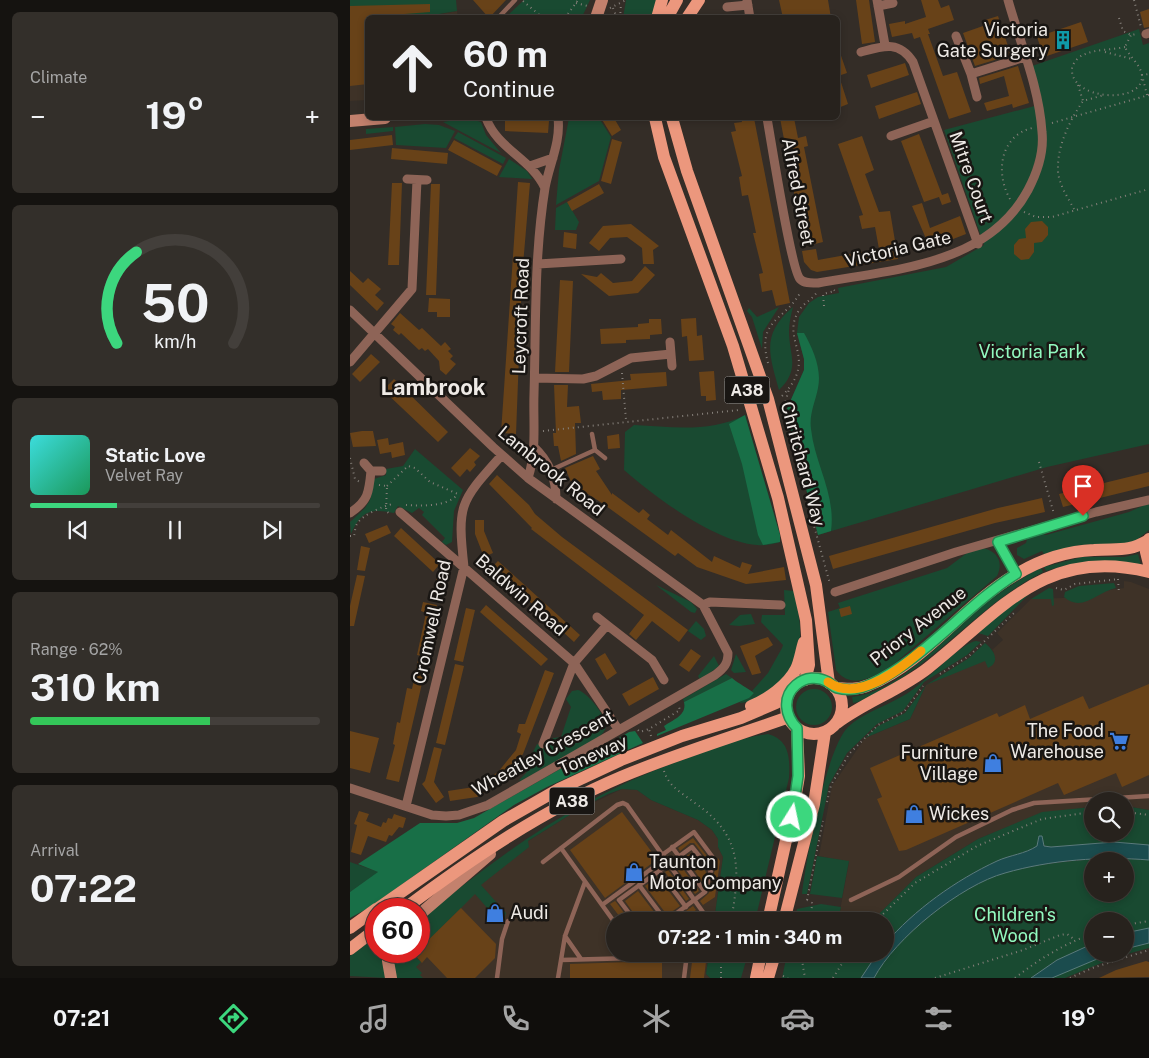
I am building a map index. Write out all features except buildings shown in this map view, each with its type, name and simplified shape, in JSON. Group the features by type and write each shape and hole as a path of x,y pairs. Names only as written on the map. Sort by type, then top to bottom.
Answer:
{"main road":[{"path":"658,15 662,0"},
{"path":"668,15 677,0"},
{"path":"688,15 694,2"},
{"path":"651,120 657,131"},
{"name":"Chritchard Way","path":"655,120 664,156 751,402 778,498 801,593 807,632 809,664 805,680"},
{"name":"Chritchard Way","path":"673,120 686,171 768,399 816,586 832,685"},
{"path":"1149,540 1146,552 1149,564"},
{"name":"Priory Avenue","path":"832,685 853,689 868,686 885,677 918,654 986,596 1016,574 1052,557 1094,550 1124,551 1136,548 1149,540"},
{"name":"Priory Avenue","path":"836,723 927,669 1006,601 1039,580 1077,568 1097,566 1124,567 1149,572"},
{"path":"682,736 757,704 772,694 796,669 807,632"},
{"path":"805,680 817,678 832,685"},
{"name":"A38","path":"788,695 792,688 805,680"},
{"name":"A38","path":"832,685 840,694 842,709 836,723"},
{"path":"788,695 786,710 797,728 810,734 825,732 836,723"},
{"name":"Toneway","path":"392,898 503,821 559,789 621,760 682,736 741,718 776,704 788,695"},
{"name":"Toneway","path":"420,898 515,832 619,778 683,753 789,717"},
{"path":"770,912 796,792 798,776 797,728"},
{"path":"786,912 814,804 825,732"},
{"name":"Toneway","path":"350,928 365,917"},
{"path":"350,949 365,937"},
{"path":"756,978 759,962"},
{"path":"768,978 773,962"}],"street":[{"path":"597,15 602,0"},
{"name":"Victoria Gate","path":"806,283 818,283 938,260 978,244 1002,225 1018,207 1034,180 1041,156 1042,126 1033,80 1008,0"},
{"path":"727,7 747,2 749,15"},
{"path":"861,52 885,45 878,3 893,3"},
{"path":"956,36 971,74 977,97"},
{"name":"Mitre Court","path":"885,45 907,52 913,62 978,244"},
{"path":"971,74 1026,57"},
{"path":"350,121 365,120"},
{"path":"487,120 498,141 530,166 537,173 545,188"},
{"name":"Leycroft Road","path":"528,478 534,447 538,264 545,188 553,158 559,126 558,120"},
{"name":"Alfred Street","path":"767,120 796,272 800,280 806,283"},
{"name":"Mitre Court","path":"891,136 934,121"},
{"path":"530,166 553,158"},
{"path":"350,362 412,289 412,179 427,180"},
{"path":"538,264 621,259"},
{"name":"Lambrook Road","path":"350,310 528,478 703,605 714,626"},
{"path":"670,342 672,366"},
{"path":"535,378 583,379 596,376 631,358 671,354"},
{"path":"534,447 546,457 556,484 556,499"},
{"name":"Cromwell Road","path":"406,806 464,567 460,526 462,510 472,487 502,455"},
{"path":"350,513 363,504 368,494 371,471 364,463"},
{"path":"371,471 382,471"},
{"path":"835,592 956,552 998,542 1057,523 1149,500"},
{"name":"Baldwin Road","path":"400,512 574,663 618,729"},
{"path":"998,542 1016,574"},
{"path":"703,605 710,602 781,605"},
{"path":"597,617 652,660 664,680"},
{"path":"543,744 574,663 607,625"},
{"name":"Wheatley Crescent","path":"350,788 432,815 460,815 488,805 715,675 728,661 728,653 714,626"},
{"path":"430,905 515,832"},
{"path":"748,978 756,962"},
{"path":"388,963 391,978"}],"lane":[{"path":"501,15 515,0"},
{"path":"592,434 595,450 605,458"},
{"path":"550,470 595,450"},
{"path":"851,900 899,877 956,837 1012,810 1034,803 1149,796"},
{"path":"543,862 617,805 623,803 627,805 702,912"},
{"path":"602,905 694,832 714,860 706,892 679,912"},
{"path":"628,912 619,900 692,847 710,871"},
{"path":"561,848 607,912"},
{"path":"672,848 706,892"},
{"path":"659,871 686,907"},
{"path":"558,978 565,936 585,882"},
{"path":"639,886 659,912"},
{"path":"497,978 502,939 508,921"},
{"path":"565,936 581,959"},
{"path":"561,960 606,959"},
{"path":"684,978 686,962"}],"path":[{"path":"521,0 539,15"},
{"path":"567,15 578,0"},
{"path":"1119,18 1123,31 1131,35 1143,32 1134,0"},
{"path":"619,15 621,4"},
{"path":"613,8 616,15"},
{"path":"1083,101 1072,72 1072,66 1082,55 1124,47 1131,35"},
{"path":"1124,47 1138,66 1148,96 1016,135 1008,144 1002,159 1001,173 1005,191 1027,215 1036,217 1052,217 1074,209 1149,189"},
{"path":"1103,51 1132,59"},
{"path":"1142,76 1149,74"},
{"path":"1077,83 1089,91 1108,95 1121,95 1130,92 1138,86 1142,76"},
{"path":"1074,209 1058,171 1061,147 1073,117 1083,101 1108,95"},
{"path":"824,306 823,294 834,291 830,280"},
{"path":"770,368 765,350 767,332 781,313 799,296 806,283"},
{"path":"782,396 789,389 799,372 800,356 793,333 797,313 817,293 818,283"},
{"path":"620,363 627,420"},
{"path":"784,407 789,389"},
{"path":"780,405 782,414"},
{"path":"533,432 627,420 740,410"},
{"path":"1039,462 1057,523"},
{"path":"387,486 408,466 415,468 430,482 467,497"},
{"path":"810,514 828,580 835,592"},
{"path":"1064,590 1075,584 1127,579"},
{"path":"1118,580 1119,594"},
{"path":"939,674 968,656 1005,622"},
{"path":"826,807 831,786 850,754 878,725 904,712 925,683"},
{"path":"640,732 679,713 680,708 676,698"},
{"path":"649,729 651,736"},
{"path":"664,771 672,787 706,810 730,842 735,856 738,882 733,912"},
{"path":"812,912 812,903 807,900 824,813"},
{"path":"885,912 915,883 977,846 1042,819 1084,813"},
{"path":"1134,813 1149,815"},
{"path":"1134,923 1149,920"},
{"path":"935,978 1024,950 1060,935 1067,934 1075,940"},
{"path":"1015,978 1030,966 1084,937"},
{"path":"1070,978 1092,968 1149,950"},
{"path":"721,978 722,962"},
{"path":"802,962 805,978"},
{"path":"833,978 843,962"},
{"path":"783,976 788,978"}],"shaded area":[{"path":"457,11 458,15 436,15"},
{"path":"365,26 365,100 350,101 350,29"},
{"path":"1124,581 1149,589 1149,810 1134,808 1134,792 1084,792 1084,808 1042,813 978,839 916,877 881,912 840,912 849,862 819,856 832,786 865,738 910,719 926,685 994,652 992,650 1003,640 997,633 1031,599 1094,597 1103,591 1124,588"},
{"name":"Taunton Motor Company","path":"622,789 637,790 651,800 698,820 712,830 718,839 718,847 723,857 715,912 606,912 606,962 708,962 706,974 710,978 405,978 402,963 430,963 430,919 528,841 576,811"}],"green space":[{"path":"350,0 456,0 457,11 433,15 365,15 365,20 350,29"},
{"path":"524,0 590,0 583,15 508,15"},
{"path":"626,0 658,0 654,15 624,15"},
{"name":"Victoria Park","path":"1139,29 1143,45 1149,43 1149,444 1047,467 818,535 786,411 804,370 804,359 797,333 799,317 809,303 818,297 839,293 838,288 946,267 984,245 944,130 1042,104 1032,66"},
{"path":"474,120 481,122 486,135 501,153 443,122"},
{"path":"569,120 600,120 611,137 599,181 556,205 559,170"},
{"path":"425,124 439,125 455,131 446,148 396,145 395,127"},
{"path":"393,127 393,131 366,134 366,129"},
{"path":"458,132 506,158 503,164 454,138"},
{"path":"509,159 527,171 532,179 499,177"},
{"path":"567,202 579,222 576,230 555,230 556,208"},
{"path":"779,307 763,332 762,349 752,317 747,311 749,308 757,317"},
{"path":"793,307 789,331 792,368 786,382 779,390 772,366 770,345 776,326"},
{"path":"797,333 804,333 816,359 819,374 818,388 811,418 811,429 828,492 832,517 831,531 818,535 786,411 804,370 804,359"},
{"path":"745,415 780,535 780,542 757,545 723,536 669,505 624,470 625,432 634,425 705,427 732,421"},
{"path":"745,415 780,535 780,542 763,545 758,535 742,464 729,424"},
{"path":"415,449 463,490 454,511 452,542 446,545 442,542 445,538 422,515 424,512 419,508 412,513 398,506 394,513 372,511 367,513 359,520 351,534 350,522 365,508 370,500 374,479 386,475 386,469 403,466"},
{"path":"1149,503 1149,530 1133,543 1080,545 1044,554 1042,551 1024,559 1017,555 1017,548 1026,543 1028,536 1040,533 1046,535 1129,512"},
{"path":"983,548 988,549 998,558 1000,566 997,576 895,663 865,679 857,681 842,677 836,670 828,612 840,608 838,603 947,568 967,553"},
{"path":"1138,554 1141,565 1093,562 1058,567 1046,571 1044,567 1082,557 1124,557"},
{"path":"1041,568 1043,572 1001,598 904,676 868,698 853,703 852,697 868,693 901,677 988,602 1013,584"},
{"path":"1114,583 1116,588 1083,602 1077,603 1064,597 1065,592 1079,586"},
{"path":"656,585 691,602 697,609 695,613 691,612"},
{"path":"1049,588 1053,589 1054,605 1052,606 1051,599 1031,599"},
{"path":"784,590 794,591 800,626 799,646 796,656 787,674 774,689 756,700 739,703 754,693 752,691 768,673 782,648 783,645 761,622 762,615 785,615"},
{"path":"1032,591 988,636 978,633 1006,607"},
{"path":"751,614 755,624 729,625 740,615"},
{"path":"696,621 704,629 706,636 701,640 688,631"},
{"path":"976,641 981,642 967,655 924,682 903,711 877,724 847,753 829,785 807,894 802,894 818,806 832,758 840,739 848,727 867,714 907,694 964,646"},
{"path":"985,643 995,656 994,663 988,668 985,661 926,685 969,658"},
{"path":"736,654 746,672 734,673 731,670"},
{"path":"714,656 719,666 700,680 698,676"},
{"path":"726,674 732,678 684,702 683,699"},
{"path":"732,678 754,693 749,698 657,736 657,734 666,730 664,726 682,713 684,702"},
{"path":"926,685 910,719 865,738 878,726 905,713"},
{"path":"814,689 821,690 827,694 831,700 831,714 827,720 821,724 814,725 807,724 801,720 797,714 796,707 797,700 801,694 807,690"},
{"path":"578,690 586,695 604,718 606,727 604,731 599,737 521,781 519,780 527,772 524,770 537,744 546,747 553,738 561,737 571,707 566,699 572,691"},
{"path":"635,731 643,743 547,787 514,805 383,898 365,898 365,910 350,918 350,892 378,872 358,864 420,823 457,823 474,818 583,756 586,758 629,732"},
{"path":"768,734 775,737 785,746 789,757 789,778 757,912 715,912 723,857 718,847 718,839 712,830 698,820 651,800 637,790 622,789 608,794 576,811 528,841 529,847 481,885 506,913 502,925 475,894 430,939 430,912 482,871 546,827 613,789 649,773 747,738"},
{"name":"Children's Wood","path":"1084,808 1084,842 1114,842 1051,847 1045,846 1039,836 1037,846 1028,851 1002,859 966,877 936,897 894,933 894,912 881,912 916,877 978,839 1042,812"},
{"name":"Children's Wood","path":"1134,808 1149,810 1149,845 1114,842 1134,842"},
{"path":"817,856 849,861 842,898 810,894"},
{"name":"Children's Wood","path":"1134,859 1149,860 1149,928 1134,931 1134,912 1084,912 1084,948 1057,960 1031,978 874,978 884,962 894,962 894,950 897,946 913,930 950,900 989,878 1006,872 1061,862 1084,860 1084,902 1134,902"},
{"path":"350,862 379,872 350,892"},
{"path":"821,904 841,907 840,912 796,912 797,909"},
{"path":"1149,943 1149,948 1134,952 1134,947"},
{"path":"365,945 365,963 382,963 386,978 350,976 350,956"},
{"path":"708,962 746,962 741,978 710,978 706,974"},
{"path":"785,962 872,962 861,978 782,978"},
{"path":"1085,962 1104,962 1065,978 1052,978"},
{"path":"393,963 420,963 416,967 422,973 420,975 423,978 396,978 393,971"}],"water":[{"path":"1039,836 1042,836 1044,846 1051,847 1114,842 1149,845 1149,860 1134,859 1134,852 1084,852 1084,860 1040,865 1005,873 988,879 950,901 913,930 894,950 894,933 936,897 966,877 1002,859 1028,851 1037,846"},
{"path":"1149,928 1149,943 1134,947 1134,931"},
{"path":"1084,948 1084,962 1090,962 1052,978 1031,978 1057,960"},
{"path":"872,962 884,962 874,978 861,978"}],"slow traffic":[{"path":"828,682 835,688 853,689 868,686 902,666 921,651"}],"place":[{"name":"Victoria Gate Surgery","path":"1063,40"},
{"name":"The Food Warehouse","path":"1119,741"},
{"name":"Furniture Village","path":"993,763"},
{"name":"Wickes","path":"914,814"},
{"name":"Taunton Motor Company","path":"634,872"},
{"name":"Audi","path":"495,913"}],"district":[{"name":"Lambrook","path":"433,387"}],"route":[{"path":"792,817 798,776 797,728 792,723 786,710 786,702 792,688 805,680 817,678 830,683 835,688 853,689 868,686 885,677 918,654 986,596 1016,574 998,542 1083,516"}]}
